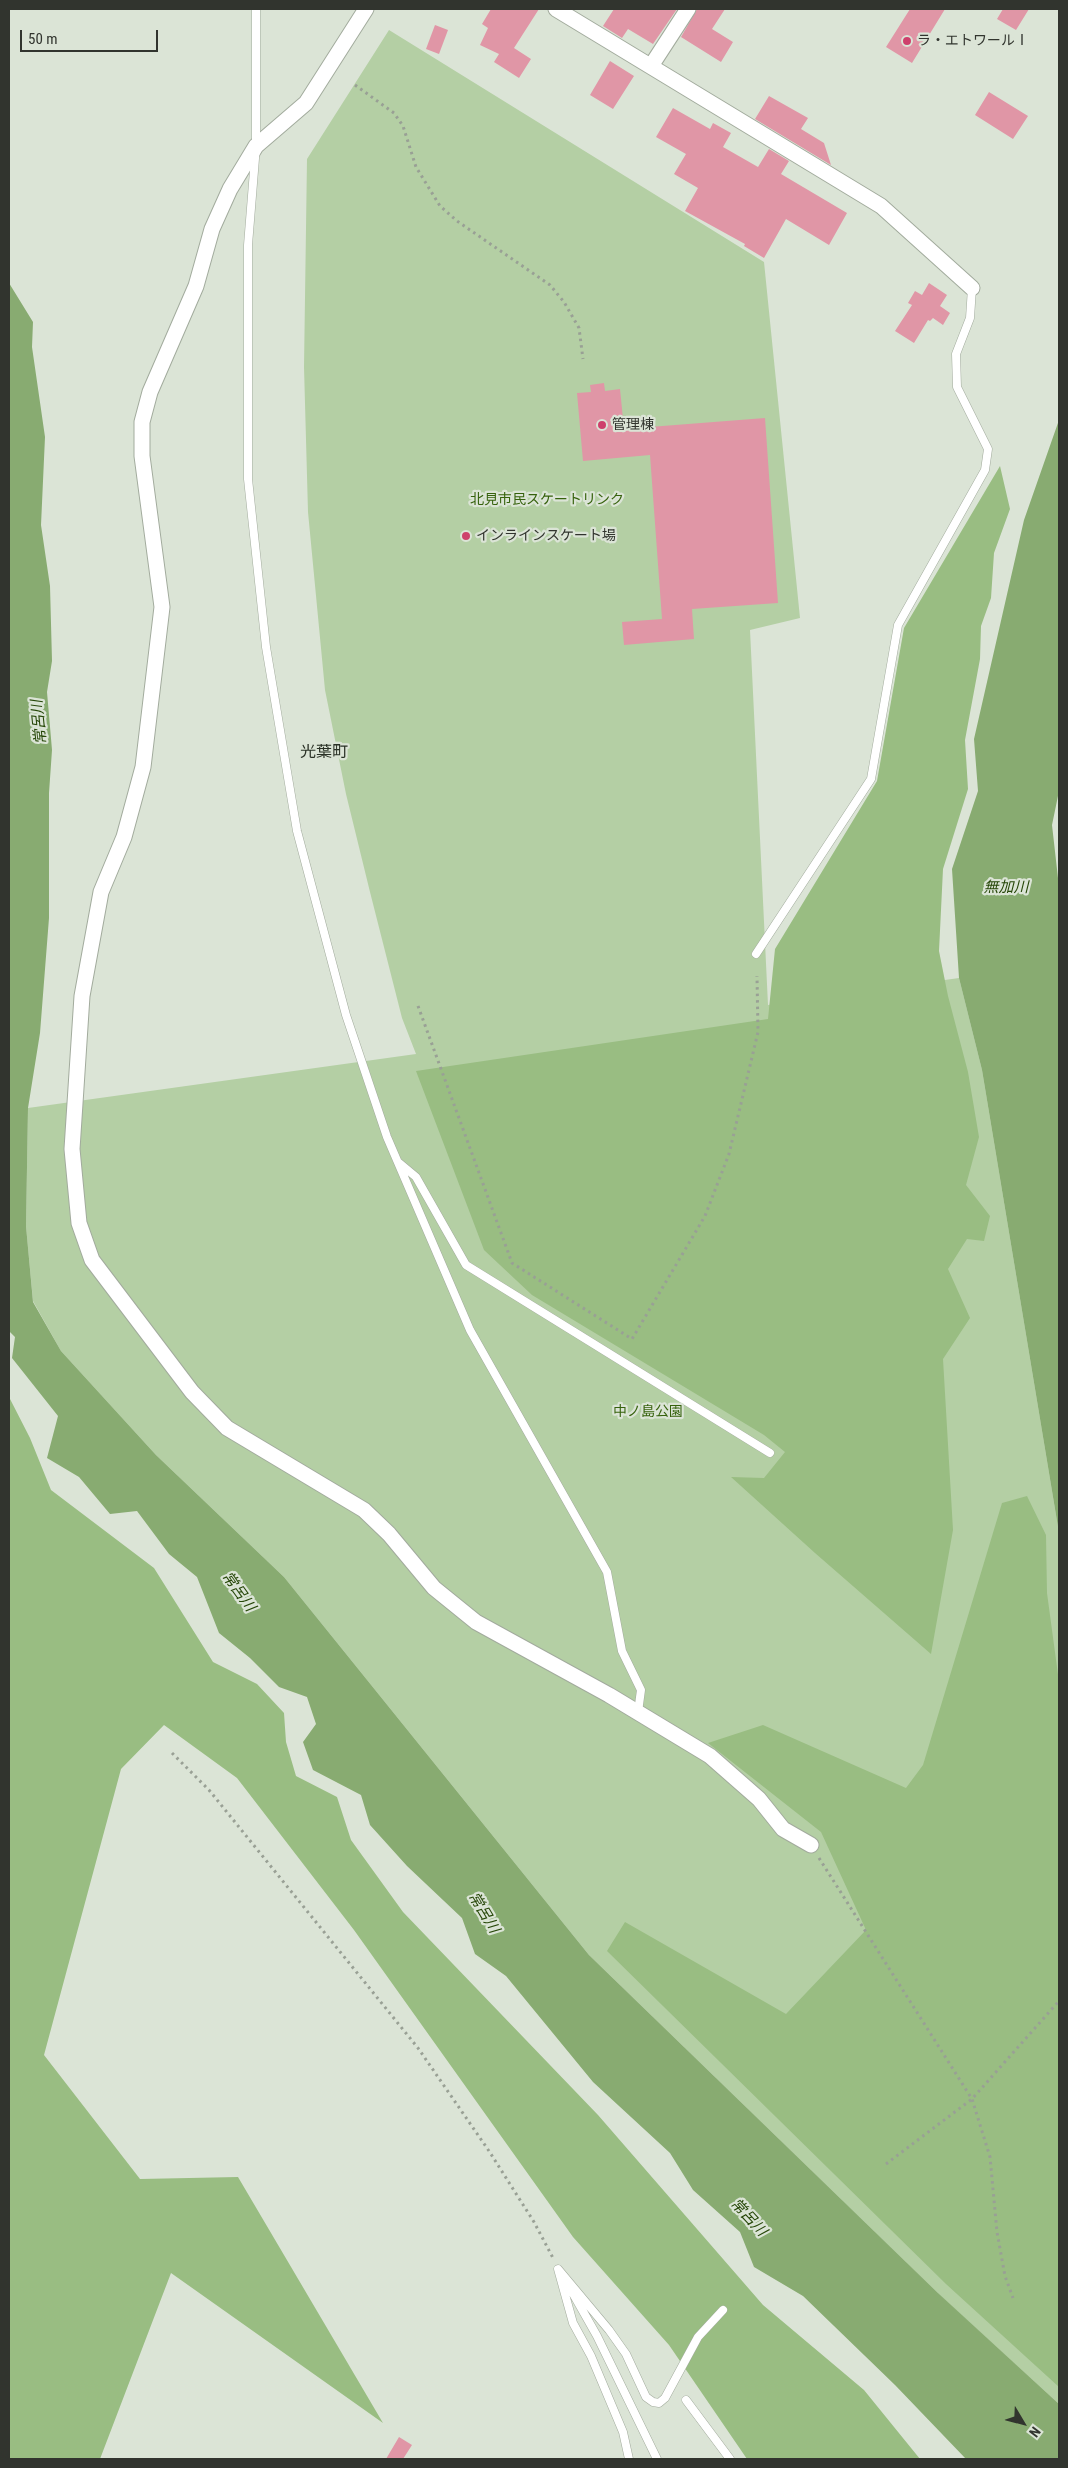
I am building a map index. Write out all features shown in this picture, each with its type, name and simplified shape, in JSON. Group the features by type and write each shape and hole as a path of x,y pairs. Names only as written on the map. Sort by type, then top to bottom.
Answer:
{"street":[{"path":"366,9 306,103 256,146 230,188 212,229 196,286 150,392 142,422 142,456 162,607 143,767 124,837 101,892 82,996 72,1149 80,1223 92,1260 192,1392 215,1417 266,1452 364,1510 389,1534 434,1588 476,1622 638,1712 710,1756 759,1799 783,1828 811,1845"},
{"path":"556,9 881,206 972,288"},
{"path":"651,66 688,9"}],"lane":[{"path":"256,9 256,146 248,245 248,479 266,647 297,831 346,1015 386,1137 470,1330 607,1572 622,1650 641,1690 638,1712"},
{"path":"756,954 871,779 898,626 985,470 988,450 957,387 956,354 970,318 972,288"},
{"path":"397,1161 416,1177 466,1265 770,1453"},
{"path":"558,2269 609,2330 626,2354 646,2397 653,2402 659,2403 665,2398 698,2337 723,2310"},
{"path":"558,2269 572,2323 591,2356 623,2432 629,2459"},
{"path":"558,2269 597,2336 657,2459"},
{"path":"686,2400 730,2459"}],"path":[{"path":"354,85 394,113 406,133 416,167 440,206 457,221 550,285 564,302 579,328 583,359"},
{"path":"418,1006 512,1263 632,1340 704,1216 728,1154 758,1032 757,976"},
{"path":"172,1753 209,1790 418,2048 489,2151 534,2222 558,2269"},
{"path":"811,1845 972,2099 990,2157 997,2232 1004,2276 1013,2298"},
{"path":"886,2164 972,2099 1059,2001"}],"green space":[{"name":"中ノ島公園","path":"389,30 764,262 800,618 750,630 768,1005 959,978 982,1070 1059,1533 1059,2404 944,2299 589,1955 284,1577 156,1455 61,1351 33,1301 26,1226 28,1108 416,1054 402,1018 370,892 346,794 325,690 308,512 304,367 307,159"}],"shaded area":[{"path":"1000,466 1010,509 994,553 991,598 981,626 980,659 965,740 968,789 943,869 939,951 948,996 968,1072 979,1137 966,1185 990,1216 984,1241 967,1239 948,1269 970,1318 943,1359 953,1530 931,1654 731,1477 764,1478 785,1452 764,1435 532,1295 484,1250 416,1071 768,1019 775,949 877,781 904,628"},
{"path":"9,1397 30,1438 51,1490 154,1568 213,1662 257,1684 284,1713 286,1742 296,1776 337,1797 351,1840 403,1912 598,2115 763,2305 864,2390 920,2459 747,2459 669,2345 573,2237 354,1930 237,1778 164,1725 121,1769 44,2055 140,2179 238,2177 383,2423 171,2273 100,2459 9,2459"},
{"path":"1027,1496 1046,1535 1047,1593 1059,1682 1059,2387 946,2284 607,1951 625,1922 786,2014 866,1930 821,1832 708,1743 763,1725 906,1788 923,1765 1002,1503"}],"water":[{"name":"常呂川","path":"9,283 33,322 32,347 45,437 41,525 50,586 52,661 47,692 52,750 49,793 49,918 40,1033 28,1108 26,1226 33,1302 61,1351 156,1455 284,1577 589,1955 938,2293 1059,2404 1059,2459 966,2459 895,2385 803,2296 754,2267 740,2232 693,2190 670,2153 593,2082 506,1976 475,1954 462,1918 407,1866 370,1825 361,1795 313,1770 303,1742 316,1724 307,1697 279,1687 250,1658 219,1633 197,1577 169,1554 137,1511 110,1514 79,1477 47,1458 58,1416 12,1358 15,1337 9,1331"},
{"name":"無加川","path":"1059,420 1059,791 1052,825 1059,887 1059,1533 982,1070 959,978 952,869 978,791 974,739 1024,520"}],"building":[{"path":"491,9 539,9 514,48 531,59 519,78 494,62 499,54 480,45 488,28 482,24"},
{"path":"614,9 677,9 653,44 628,29 622,38 603,26"},
{"path":"697,9 725,9 712,29 733,42 721,62 681,37"},
{"name":"ラ・エトワールⅠ","path":"910,9 945,9 912,63 886,47"},
{"path":"1003,9 1029,9 1016,30 997,19"},
{"path":"435,25 448,30 439,54 426,49"},
{"path":"610,61 634,76 613,109 590,95"},
{"path":"989,92 1028,116 1013,139 975,115"},
{"path":"769,96 808,118 801,129 824,143 831,165 755,119"},
{"path":"673,108 710,129 713,123 731,133 723,147 758,167 769,149 789,161 781,174 847,213 829,245 786,219 764,258 744,246 745,244 685,211 698,188 674,174 686,154 656,137"},
{"path":"929,283 947,295 940,306 950,313 943,325 933,318 930,321 928,320 914,343 895,331 912,305 908,303 915,291 922,295"},
{"path":"604,383 605,391 620,389 624,429 765,418 778,603 692,609 694,639 624,645 622,622 662,619 650,455 583,461 577,393 591,392 590,385"},
{"path":"399,2437 412,2445 403,2459 386,2459"}],"place":[{"name":"ラ・エトワールⅠ","path":"907,41"},
{"name":"管理棟","path":"602,425"},
{"name":"インラインスケート場","path":"466,536"}],"district":[{"name":"光葉町","path":"324,753"}],"park label":[{"name":"北見市民スケートリンク","path":"547,500"}]}
